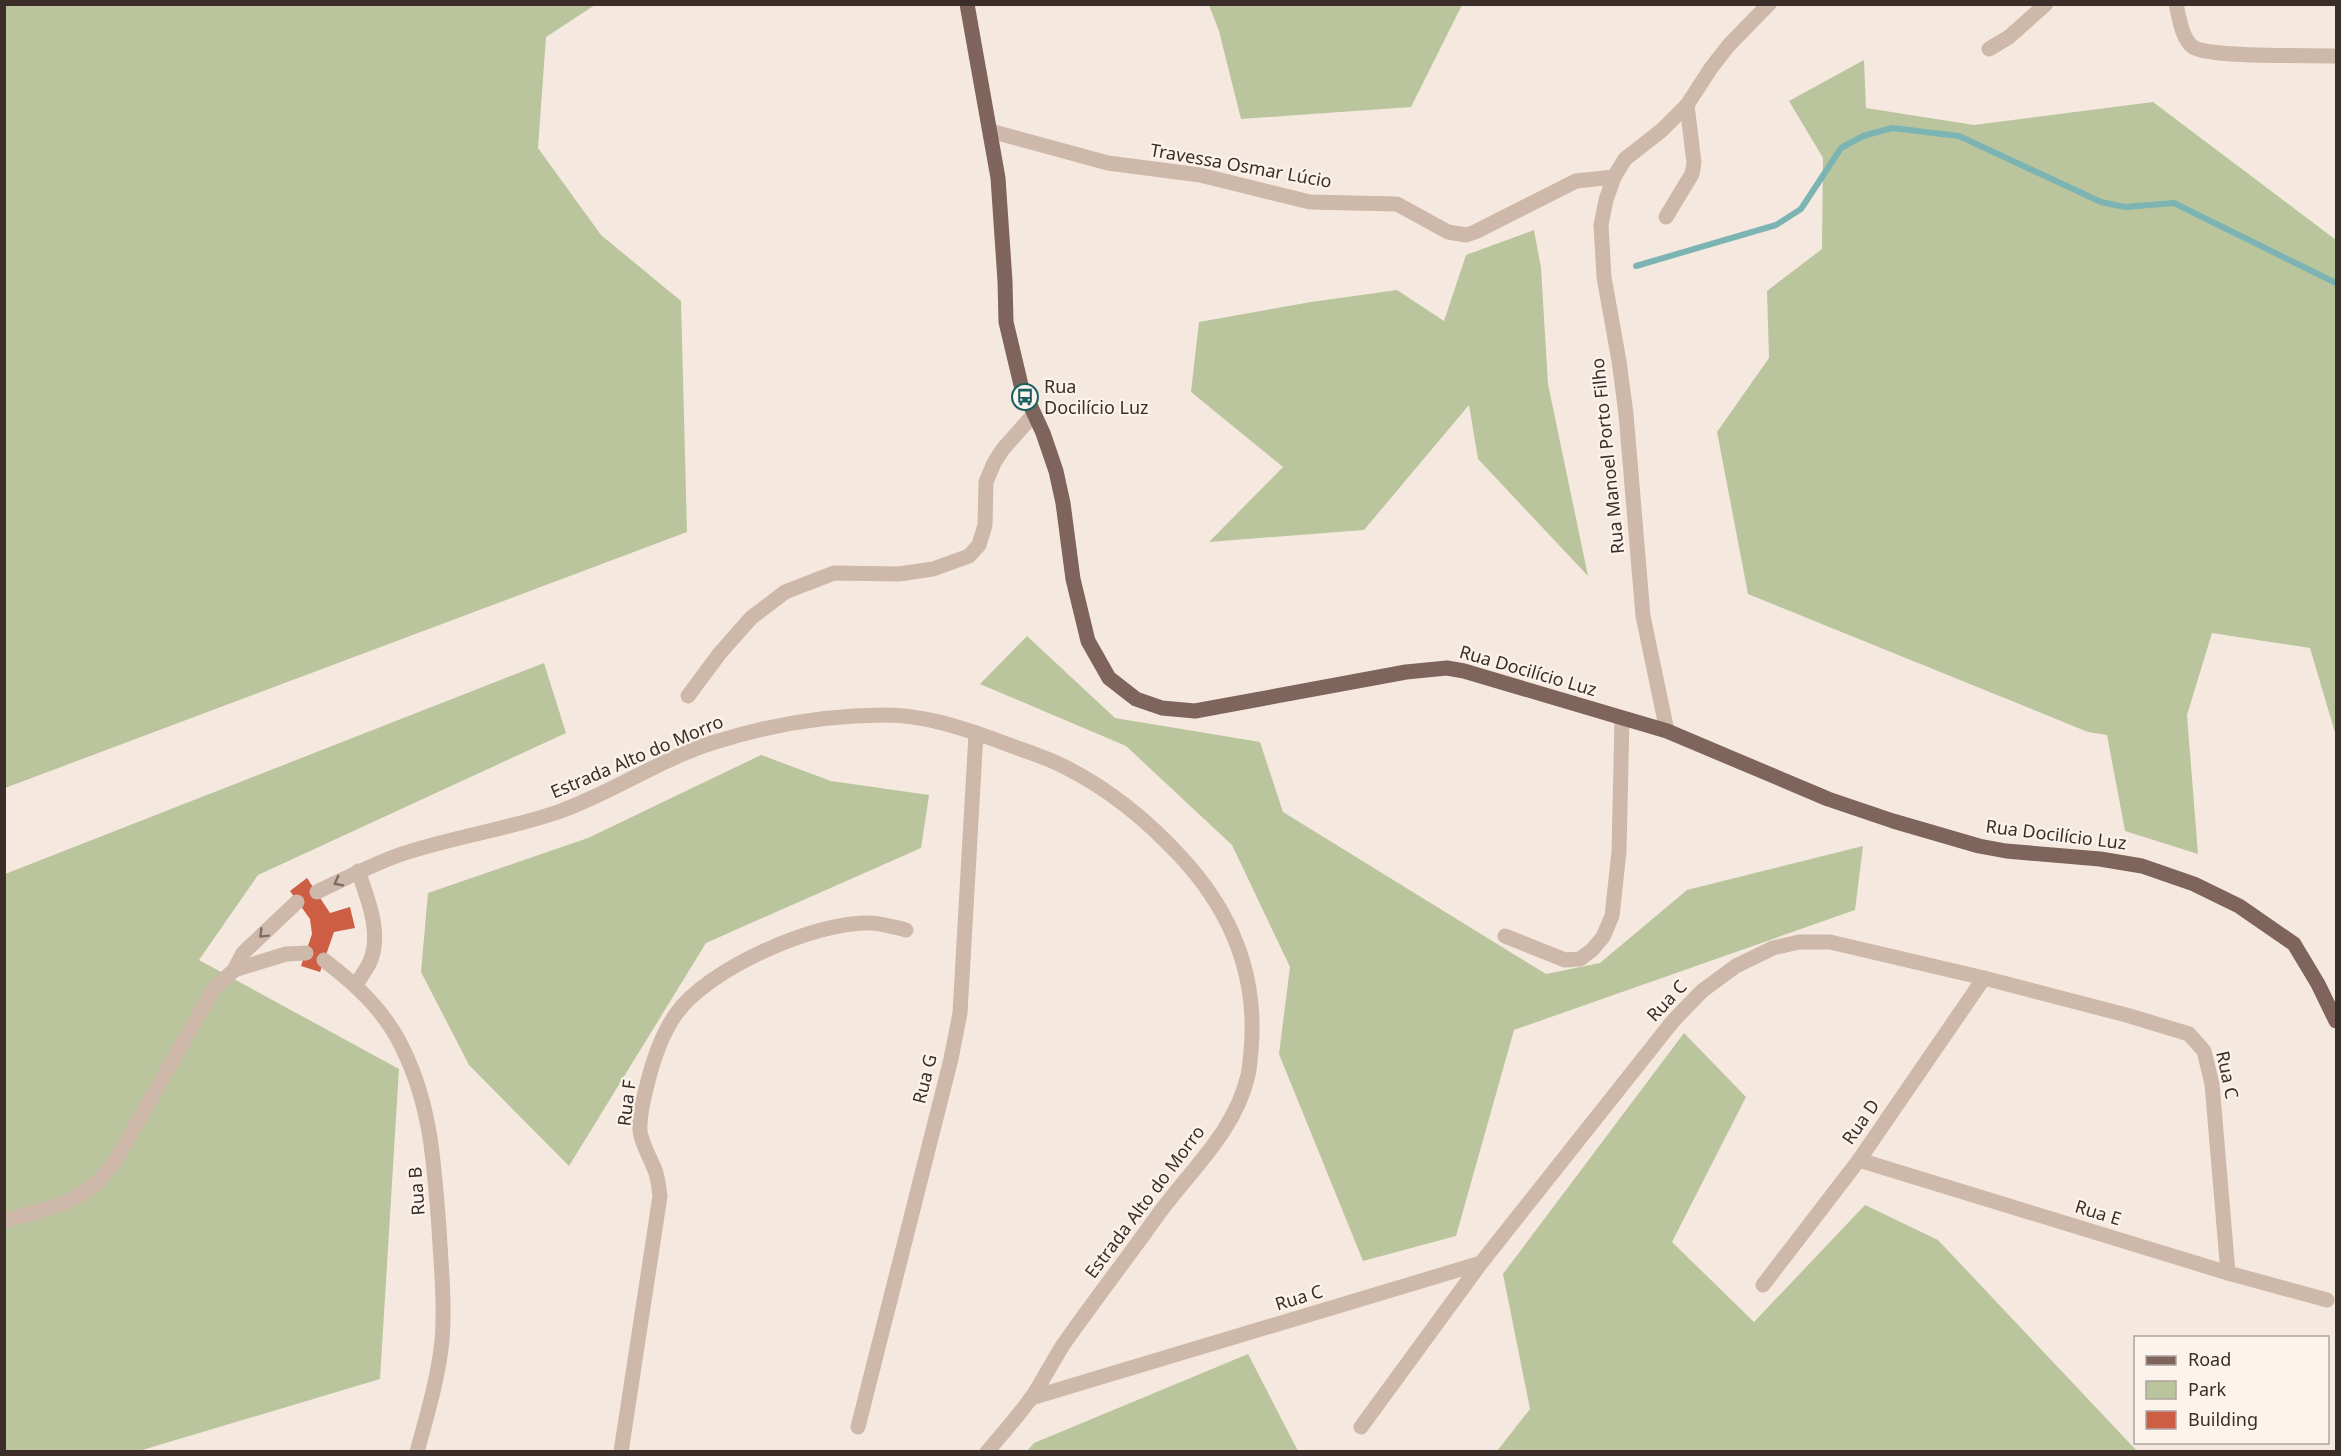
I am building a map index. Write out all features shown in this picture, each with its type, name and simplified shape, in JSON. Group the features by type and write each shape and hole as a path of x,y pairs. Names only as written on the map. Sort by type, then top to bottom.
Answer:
{"main road":[{"name":"Rua Docilício Luz","path":"967,4 999,189 1006,322 1016,369 1051,453 1056,471 1063,503 1073,579 1088,641 1109,678 1136,699 1162,708 1195,711 1388,675 1447,668 1464,671 1667,731 1848,807 1979,846 2022,854 2122,862 2194,884 2239,906 2294,944 2337,1021"}],"street":[{"name":"Rua Manoel Porto Filho","path":"1667,731 1643,616 1625,403 1620,361 1604,277 1601,225 1614,177 1625,159 1662,130 1687,105 1729,45 1769,4"},
{"path":"1989,49 2009,37 2046,4"},
{"path":"2176,4 2187,39 2194,48 2222,53 2337,56"},
{"path":"1666,217 1692,174 1694,163 1687,105"},
{"name":"Travessa Osmar Lúcio","path":"990,131 1108,163 1200,175 1310,202 1397,204 1448,232 1466,236 1576,181 1614,177"},
{"path":"688,696 720,652 751,618 785,592 834,573 899,574 933,569 969,556 979,545 985,525 986,482 994,463 1003,448 1034,414"},
{"name":"Estrada Alto do Morro","path":"317,892 402,854 550,815 586,802 710,744 748,733 818,720 886,715 923,719 976,733 1063,765 1106,791 1138,815 1166,840 1215,899 1238,942 1246,970 1252,1007 1253,1031 1249,1074 1238,1103 1210,1152 1159,1212 1064,1345 1031,1398 987,1452"},
{"path":"1505,936 1565,960 1580,959 1603,937 1612,916 1619,852 1622,718"},
{"name":"Rua G","path":"858,1427 951,1059 960,1013 976,733"},
{"path":"356,985 370,963 375,940 372,914 358,872"},
{"path":"4,1221 78,1197 101,1181 114,1163 213,990 234,970 243,954 297,902"},
{"name":"Rua F","path":"621,1452 660,1196 657,1176 640,1131 644,1097 659,1043 677,1012 697,993 727,972 775,947 813,931 841,925 871,922 906,930"},
{"name":"Rua C","path":"1031,1398 1481,1263 1672,1021 1702,991 1736,966 1773,948 1799,942 1830,942 1984,978 2130,1016 2189,1034 2204,1052 2212,1084 2228,1273"},
{"path":"234,970 286,954 306,953"},
{"name":"Rua B","path":"324,960 356,985 378,1009 400,1042 420,1088 433,1145 443,1292 442,1341 434,1391 417,1452"},
{"name":"Rua D","path":"1763,1285 1858,1160 1984,978"},
{"name":"Rua E","path":"1858,1160 2228,1273 2327,1300"},
{"path":"1361,1427 1481,1263"}],"green space":[{"path":"5,4 595,5 546,37 538,148 601,235 681,301 687,532 5,788"},
{"path":"1209,4 1462,5 1411,107 1241,119 1219,31"},
{"path":"1864,60 1866,108 1974,125 2153,102 2336,240 2336,736 2310,648 2212,633 2187,715 2198,854 2125,831 2107,735 2088,732 1748,594 1717,432 1769,358 1767,291 1822,249 1823,158 1789,101"},
{"path":"1534,230 1541,268 1548,384 1588,576 1478,459 1469,405 1364,530 1209,542 1283,467 1191,392 1199,322 1311,302 1397,290 1444,321 1466,255"},
{"path":"1027,636 1115,718 1260,742 1283,812 1546,974 1600,963 1687,890 1863,846 1855,910 1514,1030 1456,1236 1363,1261 1279,1054 1290,967 1232,845 1126,746 980,684"},
{"path":"544,663 566,733 258,875 199,960 399,1069 380,1379 139,1451 5,1452 5,874"},
{"path":"761,755 831,781 929,795 921,848 706,943 569,1166 469,1065 421,972 428,893 588,838"},
{"path":"1684,1033 1746,1097 1672,1242 1754,1322 1865,1205 1938,1240 2137,1451 1497,1451 1530,1409 1503,1274"},
{"path":"1248,1354 1298,1451 1027,1451 1034,1443"}],"building":[{"path":"307,878 330,913 350,907 355,928 334,932 320,972 301,966 312,934 310,919 290,891"}],"waterway":[{"path":"1636,266 1776,225 1801,209 1841,148 1863,136 1892,128 1959,136 2101,202 2125,207 2174,203 2336,283"}],"place":[{"name":"Rua Docilício Luz","path":"1025,397"}]}
